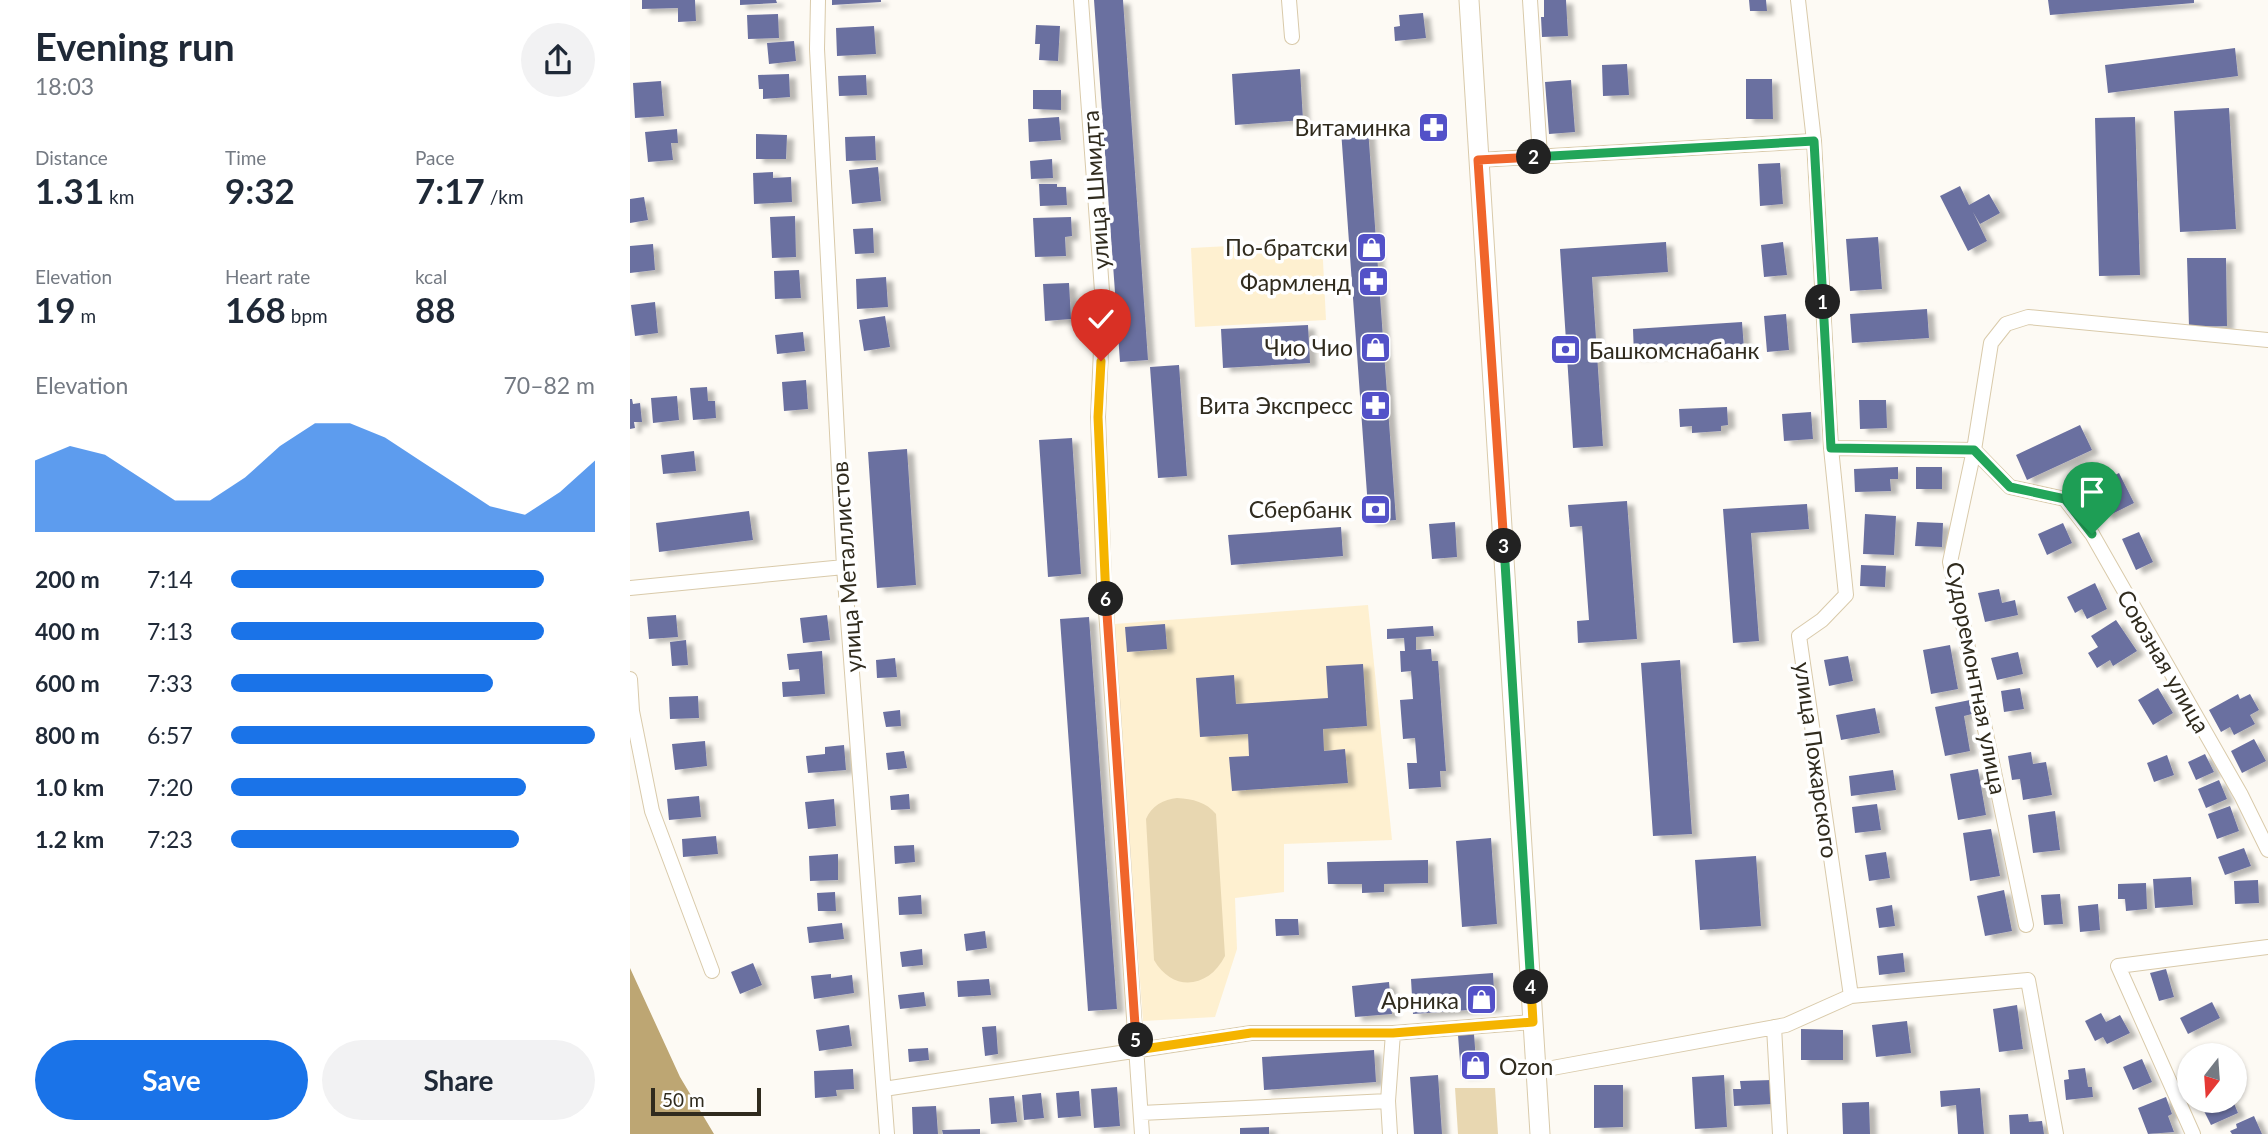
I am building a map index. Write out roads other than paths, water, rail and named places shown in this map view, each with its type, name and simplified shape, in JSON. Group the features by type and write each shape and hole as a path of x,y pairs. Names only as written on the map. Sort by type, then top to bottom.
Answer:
{"main road":[{"path":"1469,0 1540,1134"}],"street":[{"name":"улица Металлистов","path":"818,0 818,62 844,567 887,1134"},
{"name":"улица Шмидта","path":"1081,0 1103,305 1098,417 1104,581 1142,1134"},
{"path":"1289,0 1292,37"},
{"path":"1530,0 1540,156"},
{"name":"улица Пожарского","path":"1798,0 1814,141 1831,448 1846,595 1822,620 1799,636 1851,996"},
{"path":"1478,160 1814,141"},
{"name":"Судоремонтная улица","path":"2026,925 1950,562 1974,450 1991,343 2006,324 2028,317 2268,340"},
{"path":"1831,448 1974,450"},
{"name":"Союзная улица","path":"1974,450 2010,487 2065,499 2092,534 2241,795 2268,850"},
{"path":"630,588 844,567"},
{"path":"630,679 632,711 652,811 712,971"},
{"path":"2193,1134 2118,967 2268,947"},
{"path":"1536,1071 1786,1025 1851,996 2028,980 2056,1134"},
{"path":"884,1089 1251,1033 1393,1033 1533,1022"},
{"path":"1774,1027 1780,1134"},
{"path":"1390,1134 1388,1101 1393,1033"},
{"path":"1141,1113 1388,1101"}],"place":[{"name":"Витаминка","path":"1434,127"},
{"name":"По-братски","path":"1371,247"},
{"name":"Фармленд","path":"1374,282"},
{"name":"Чио Чио","path":"1376,347"},
{"name":"Башкомснабанк","path":"1566,350"},
{"name":"Вита Экспресс","path":"1376,405"},
{"name":"Сбербанк","path":"1375,509"},
{"name":"Арника","path":"1482,1000"},
{"name":"Ozon","path":"1476,1066"}]}
